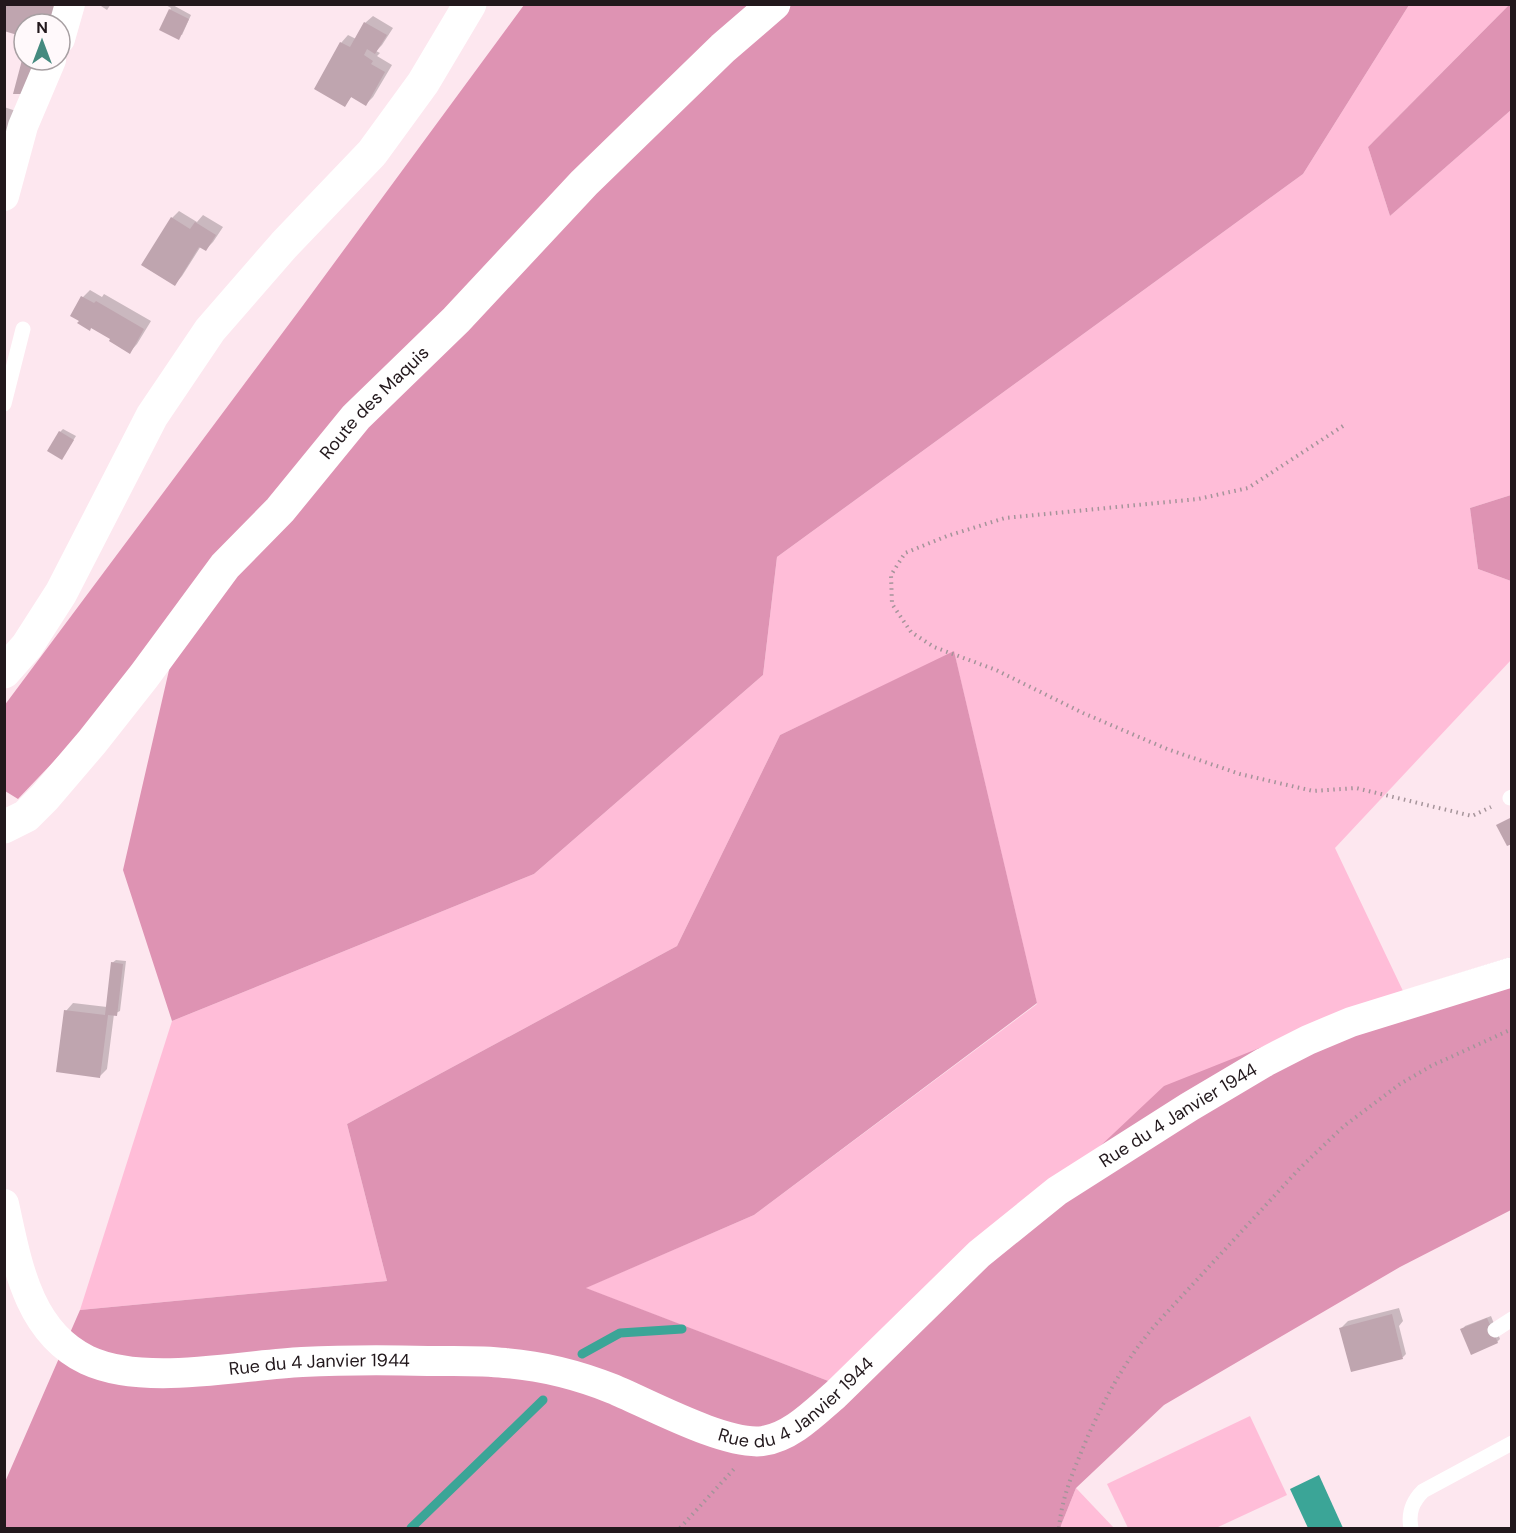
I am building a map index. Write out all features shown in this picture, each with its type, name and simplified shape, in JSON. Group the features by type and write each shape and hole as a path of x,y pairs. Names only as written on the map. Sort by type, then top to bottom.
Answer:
{"street":[{"path":"4,672 27,646 61,593 152,416 210,330 285,244 372,153 423,83 470,4"},
{"name":"Route des Maquis","path":"4,827 26,816 45,797 129,695 225,566 280,510 356,417 456,320 584,183 723,48 774,4"},
{"path":"4,196 23,126 46,72"},
{"name":"Rue du 4 Janvier 1944","path":"4,1204 19,1272 28,1296 42,1320 59,1340 85,1359 106,1367 134,1372 161,1373 301,1362 401,1360 505,1362 545,1368 583,1378 686,1421 746,1442 764,1441 783,1435 811,1416 979,1254 1048,1198 1189,1107 1265,1062 1308,1040 1351,1022 1512,972"}],"lane":[{"path":"4,404 23,329"},
{"path":"1496,1330 1512,1319"},
{"path":"1411,1528 1410,1512 1414,1499 1422,1491 1512,1443"}],"path":[{"path":"1343,426 1248,488 1198,499 1005,518 947,536 905,553 891,575 892,604 910,632 934,647 996,669 1083,712 1167,749 1240,774 1312,791 1356,788 1472,816 1511,797"},
{"path":"1059,1528 1061,1508 1073,1470 1108,1393 1138,1345 1300,1168 1344,1126 1400,1084 1431,1066 1512,1029"},
{"path":"680,1528 741,1461 746,1442"}],"shaded area":[{"path":"524,5 1409,5 1303,174 777,557 763,675 534,874 172,1021 123,870 178,631 18,799 5,791 4,706"},
{"path":"1409,5 1509,5 1368,147 1390,216 1511,110 1511,495 1470,508 1478,569 1511,581 1511,660 1335,848 1403,991 844,1387 585,1288 754,1215 1037,1004 954,652 780,735 677,946 347,1124 387,1281 80,1310 172,1021 534,874 763,675 777,557 1303,174"},
{"path":"1509,5 1512,5 1511,110 1390,216 1368,147"},
{"path":"1512,495 1511,581 1478,569 1470,508"},
{"path":"954,651 1037,1003 754,1215 586,1288 844,1387 1164,1086 1403,991 1511,957 1511,1210 1400,1267 1164,1405 1076,1488 1060,1528 5,1528 5,1482 80,1310 387,1281 347,1124 677,946 780,735"},
{"path":"1250,1416 1287,1495 1216,1528 1128,1528 1107,1484"},
{"path":"1319,1475 1343,1528 1308,1528 1290,1489"},
{"path":"1076,1488 1114,1528 1060,1528"}],"building":[{"path":"4,4 62,4 60,12 12,12 12,33 4,31"},
{"path":"169,9 189,19 179,40 159,30"},
{"path":"364,22 387,35 375,54 367,49 364,55 373,61 371,64 385,72 366,106 351,97 345,107 314,89 340,42 350,47"},
{"path":"19,72 38,72 29,94 13,94"},
{"path":"171,217 190,229 195,222 216,235 206,251 199,247 175,286 141,265"},
{"path":"81,296 94,303 96,301 144,329 130,354 109,341 110,339 77,323 79,321 70,316"},
{"path":"59,431 74,440 62,460 47,451"},
{"path":"1512,817 1512,844 1507,846 1496,825"},
{"path":"111,962 123,964 117,1016 108,1015 100,1078 56,1072 64,1010 105,1015"},
{"path":"1392,1314 1403,1359 1351,1372 1339,1328"},
{"path":"1487,1318 1498,1343 1471,1355 1460,1329"}],"waterway":[{"path":"582,1354 620,1333 682,1329"},
{"path":"411,1528 543,1400"}]}
